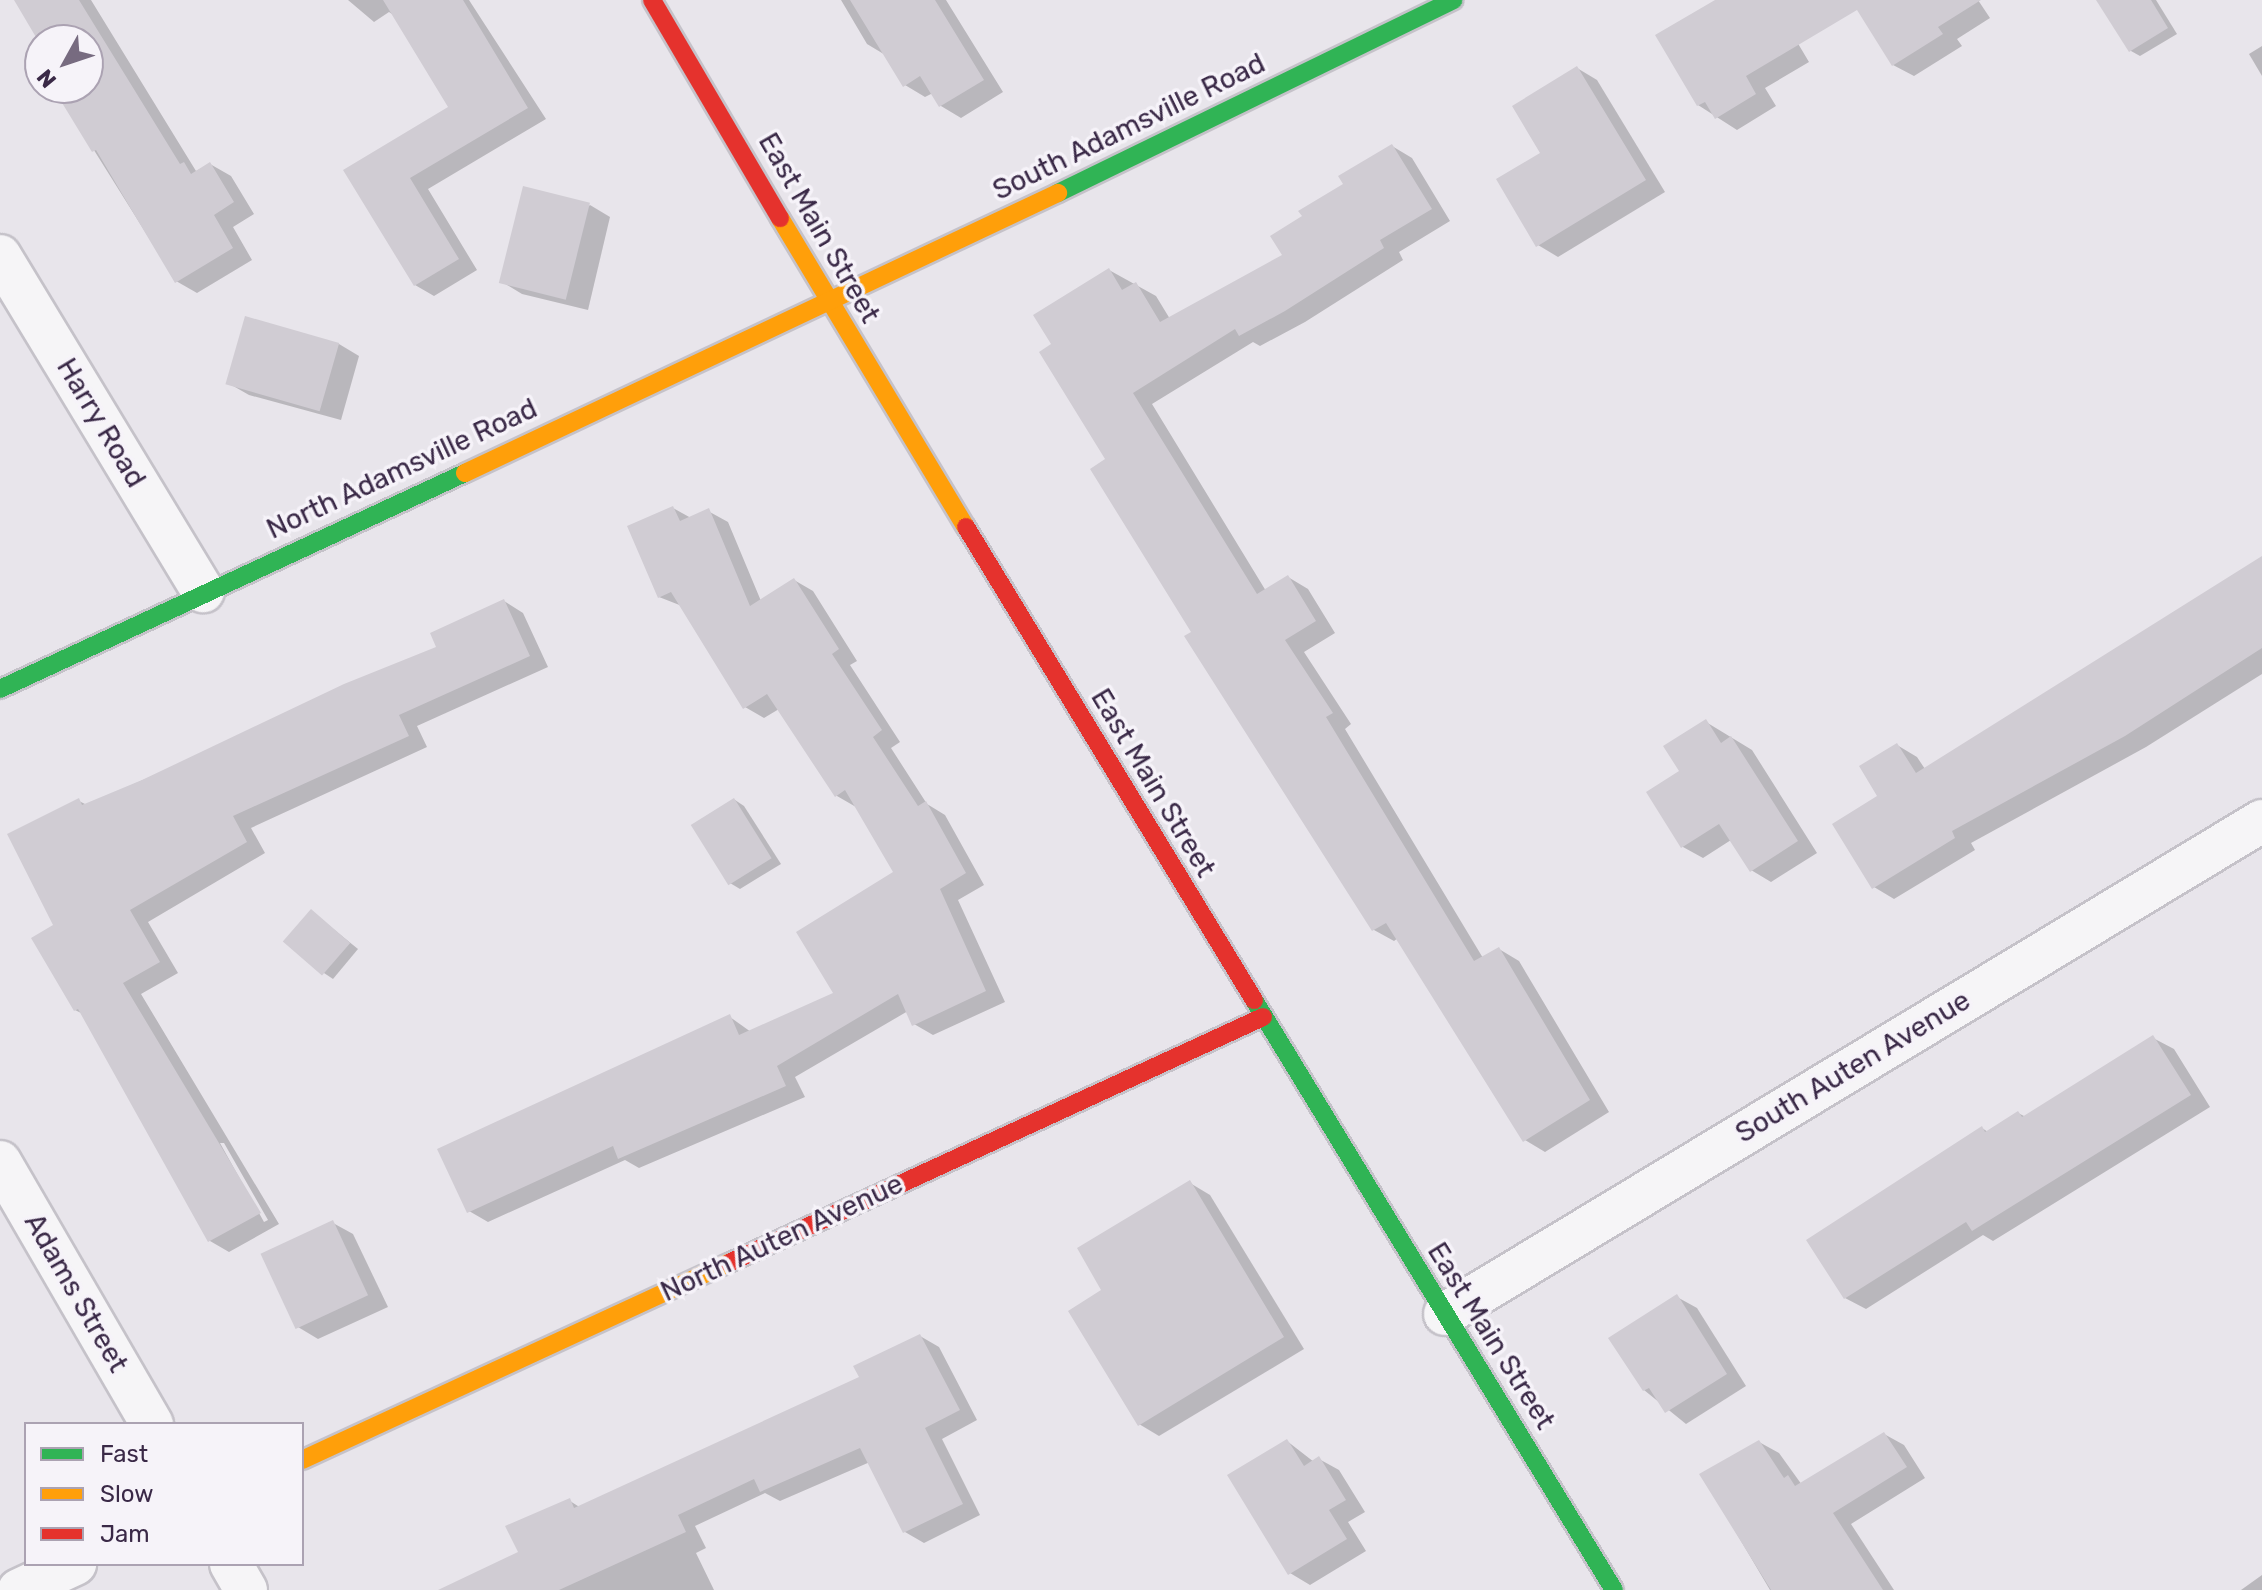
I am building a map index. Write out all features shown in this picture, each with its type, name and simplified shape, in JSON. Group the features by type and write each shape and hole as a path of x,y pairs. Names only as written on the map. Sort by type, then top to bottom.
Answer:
{"street":[{"name":"East Main Street","path":"652,0 830,304 1614,1590"},
{"name":"South Adamsville Road","path":"830,304 1453,0"},
{"name":"Harry Road","path":"0,256 203,591"},
{"name":"North Adamsville Road","path":"0,689 203,591 830,304"},
{"name":"South Auten Avenue","path":"1445,1314 2262,821"},
{"name":"North Auten Avenue","path":"304,1459 1263,1017"},
{"name":"Adams Street","path":"0,1162 151,1422"},
{"path":"19,1590 71,1566"},
{"path":"232,1566 246,1590"}],"building":[{"path":"14,0 79,0 94,24 28,24"},
{"path":"383,0 463,0 528,108 410,178 459,259 414,286 343,170 448,107"},
{"path":"850,0 935,0 984,80 939,107 920,76 903,87"},
{"path":"1715,0 1981,0 1938,27 1943,34 1892,66 1857,10 1746,76 1756,94 1715,119 1705,102 1697,106 1655,35"},
{"path":"2096,0 2151,0 2168,28 2129,52"},
{"path":"104,41 180,164 184,162 191,174 210,162 234,202 214,215 233,248 175,283 96,150 92,152 63,104 104,104"},
{"path":"1577,66 1646,180 1536,247 1496,179 1540,153 1512,106"},
{"path":"1392,144 1432,209 1380,240 1384,248 1285,311 1239,336 1235,329 1133,393 1257,594 1288,575 1316,621 1285,640 1333,713 1326,717 1474,961 1499,947 1590,1100 1523,1142 1386,923 1372,931 1184,636 1191,632 1090,469 1105,459 1039,352 1051,344 1033,315 1109,268 1122,290 1136,282 1160,322 1282,255 1270,236 1302,216 1298,211 1343,184 1338,176"},
{"path":"523,186 590,203 566,300 499,283"},
{"path":"245,316 339,343 320,411 225,384"},
{"path":"673,506 680,521 709,508 750,606 794,578 839,649 832,654 882,730 873,737 918,806 926,801 966,873 940,889 986,991 912,1026 898,994 777,1066 786,1086 618,1159 613,1146 467,1213 437,1149 730,1014 739,1035 833,993 796,932 893,872 845,790 835,797 767,694 743,709 671,592 658,598 627,526"},
{"path":"2262,556 2262,648 2125,736 1952,831 1955,838 1872,889 1832,824 1877,796 1859,766 1897,743 1916,773"},
{"path":"504,599 530,656 399,715 409,736 233,816 247,842 130,910 160,962 123,983 261,1213 208,1242 78,1009 74,1011 31,938 53,925 7,834 79,798 82,805 142,780 344,684 436,647 430,633"},
{"path":"1706,719 1721,743 1731,736 1798,841 1750,872 1719,824 1681,848 1646,792 1679,771 1663,746"},
{"path":"734,798 772,858 728,885 691,825"},
{"path":"311,909 350,943 322,976 283,941"},
{"path":"2153,1035 2191,1095 1972,1231 1966,1222 1844,1299 1806,1240 1982,1126 1985,1132 2018,1111 2022,1117"},
{"path":"1190,1180 1284,1337 1138,1426 1068,1311 1101,1290 1077,1248"},
{"path":"333,1220 368,1295 296,1329 260,1254"},
{"path":"1677,1294 1727,1374 1665,1413 1649,1388 1643,1391 1608,1338"},
{"path":"920,1334 960,1410 925,1428 963,1504 903,1533 860,1448 760,1492 754,1479 678,1515 686,1532 559,1590 438,1590 518,1552 505,1526 570,1498 574,1508 859,1377 853,1366"},
{"path":"1884,1432 1907,1467 1833,1513 1883,1590 1771,1590 1699,1474 1759,1440 1784,1478 1788,1475 1795,1486"},
{"path":"1287,1439 1304,1466 1319,1456 1346,1500 1329,1510 1347,1539 1288,1575 1227,1475"}],"traffic: fast":[{"path":"1058,193 1453,0"},
{"path":"0,689 465,473"},
{"path":"1254,1000 1614,1590"}],"traffic: slow":[{"path":"465,473 1058,193"},
{"path":"780,218 966,527"},
{"path":"304,1459 729,1263"}],"traffic: jam":[{"path":"652,0 780,218"},
{"path":"966,527 1254,1000"},
{"path":"729,1263 1263,1017"}]}
